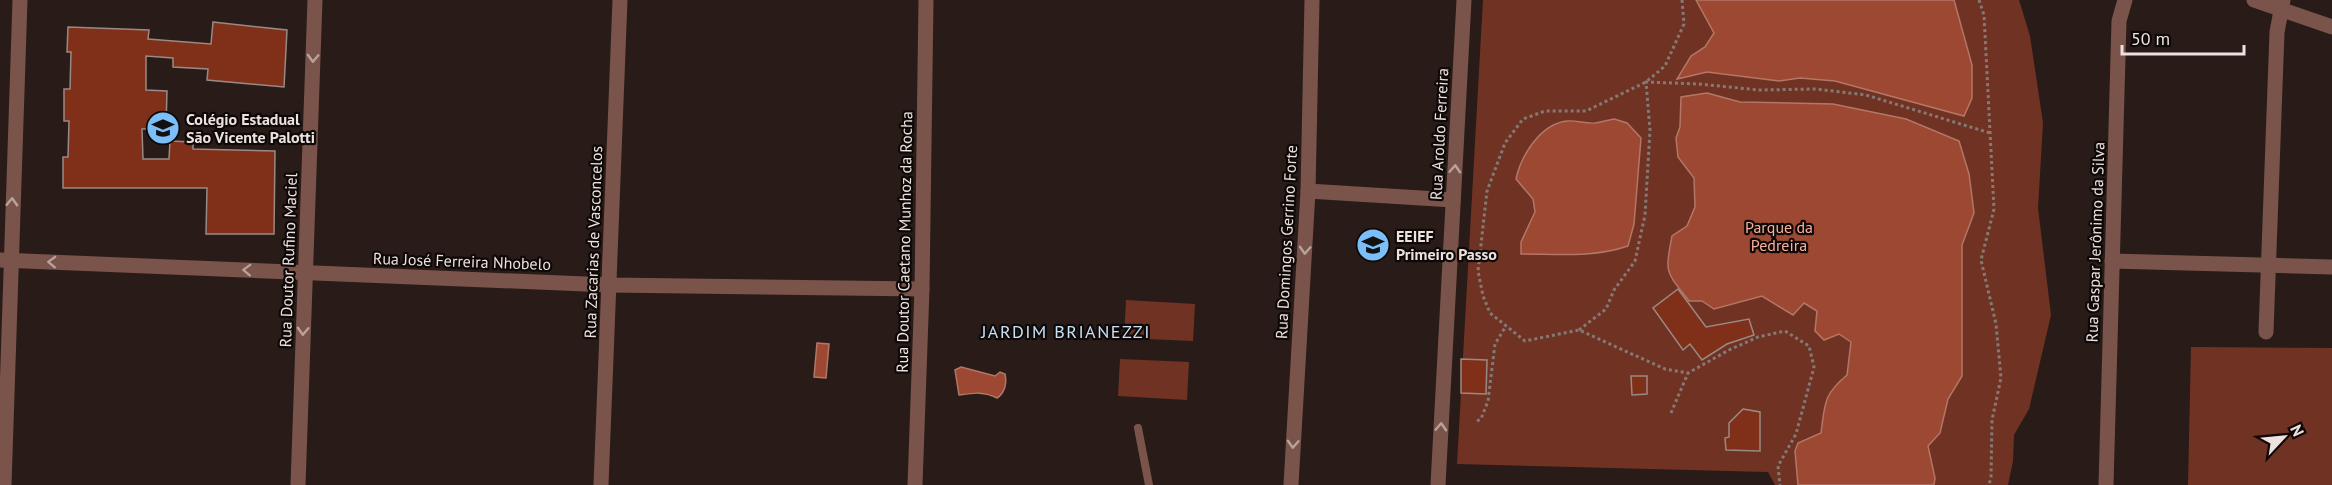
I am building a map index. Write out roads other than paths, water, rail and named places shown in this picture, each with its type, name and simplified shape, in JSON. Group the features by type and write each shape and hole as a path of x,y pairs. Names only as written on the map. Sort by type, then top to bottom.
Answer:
{"street":[{"path":"4,485 5,260 20,0"},
{"name":"Rua Doutor Rufino Maciel","path":"298,485 315,0"},
{"name":"Rua Zacarias de Vasconcelos","path":"601,485 620,0"},
{"name":"Rua Doutor Caetano Munhoz da Rocha","path":"915,485 922,289 926,0"},
{"name":"Rua Domingos Gerrino Forte","path":"1291,485 1308,191 1312,0"},
{"name":"Rua Aroldo Ferreira","path":"1438,485 1464,0"},
{"name":"Rua Gaspar Jerônimo da Silva","path":"2106,485 2119,21 2125,0"},
{"path":"2254,0 2281,4 2332,27"},
{"path":"2266,332 2277,32 2281,4"},
{"path":"1308,191 1453,200"},
{"name":"Rua José Ferreira Nhobelo","path":"5,260 609,285 922,289"},
{"path":"2112,261 2332,267"}],"lane":[{"path":"1138,428 1149,485"}],"place":[{"name":"Colégio Estadual São Vicente Palotti","path":"163,128"},
{"name":"EEIEF Primeiro Passo","path":"1373,245"}],"district":[{"name":"JARDIM BRIANEZZI","path":"1066,331"}],"park label":[{"name":"Parque da Pedreira","path":"1779,236"}]}
